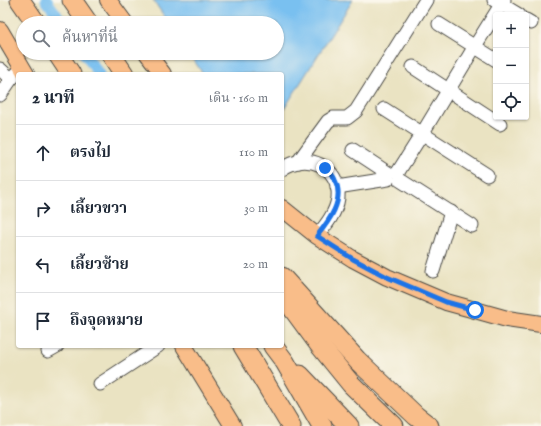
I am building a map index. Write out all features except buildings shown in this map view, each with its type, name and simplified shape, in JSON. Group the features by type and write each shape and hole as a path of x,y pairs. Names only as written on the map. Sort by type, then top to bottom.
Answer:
{"highway":[{"path":"20,0 31,16"},
{"path":"72,0 83,16"},
{"path":"62,60 70,72"},
{"path":"115,60 123,72"},
{"path":"284,279 357,360 416,416 429,426"},
{"path":"284,297 321,347 351,384 394,426"},
{"path":"244,348 291,426"},
{"path":"274,348 285,362 322,426"},
{"path":"285,362 302,377 349,426"}],"main road":[{"path":"108,0 120,16"},
{"path":"0,31 16,58"},
{"path":"17,60 24,71"},
{"path":"153,60 162,72"},
{"path":"284,210 317,236 353,259 387,277 446,302 508,319 541,324"},
{"path":"185,348 234,426"}],"street":[{"path":"298,162 328,121 333,118 347,118 356,111 426,0"},
{"path":"338,187 393,176 422,134 449,90 500,1 514,12"},
{"path":"439,24 493,58"},
{"path":"413,67 500,124"},
{"path":"0,68 11,79"},
{"path":"0,96 11,79 16,76"},
{"path":"384,110 487,175"},
{"path":"353,150 472,226"},
{"path":"284,169 291,164 298,162 314,162 325,168 335,180 338,187 338,199 330,220 317,236"},
{"path":"433,271 451,212"},
{"path":"100,384 155,348"}],"water":[{"path":"153,0 353,0 284,109 284,72 202,72 194,60 284,60 284,16 164,16"}],"waterway":[{"path":"46,0 58,16"},
{"path":"89,60 98,72"}],"route":[{"path":"325,168 331,174 338,187 338,199 330,220 317,236 353,259 387,277 446,302 475,310"}]}
